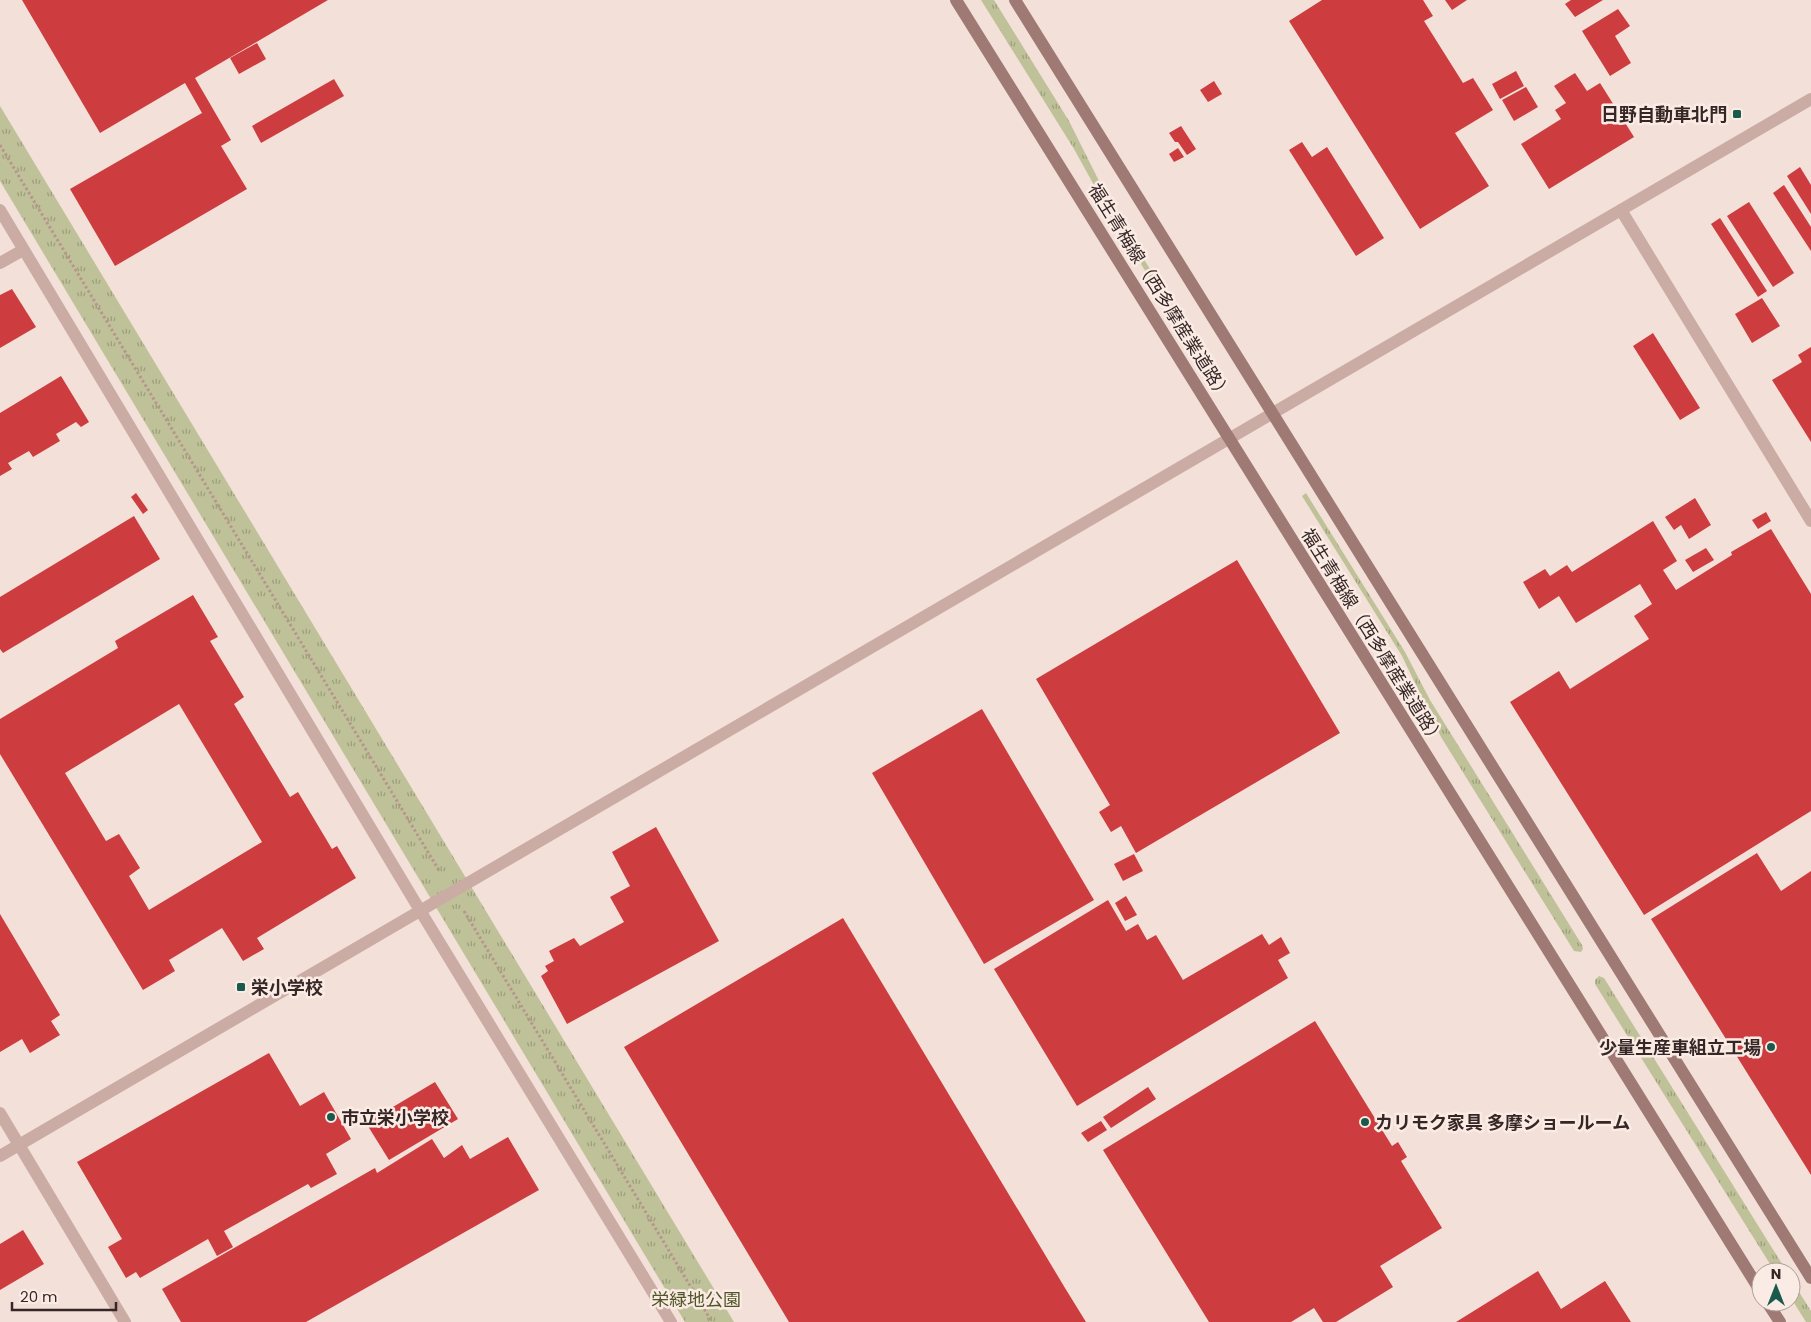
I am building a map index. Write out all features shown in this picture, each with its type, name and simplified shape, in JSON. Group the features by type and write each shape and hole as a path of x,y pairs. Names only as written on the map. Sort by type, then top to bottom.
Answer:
{"main road":[{"name":"福生青梅線（西多摩産業道路）","path":"956,0 1751,1276"},
{"name":"福生青梅線（西多摩産業道路）","path":"1015,0 1811,1278"}],"street":[{"path":"0,1156 1811,99"},
{"path":"0,210 421,912 671,1322"},
{"path":"1621,210 1811,520"},
{"path":"0,263 23,250"},
{"path":"0,1114 125,1322"}],"path":[{"path":"0,145 712,1322"}],"green space":[{"path":"981,0 994,0 1069,121 1114,211 1202,353 1198,356 1110,214 1074,149"},
{"name":"栄緑地公園","path":"0,106 734,1322 685,1322 0,181"},
{"path":"1306,493 1405,652 1430,700 1582,945 1583,949 1581,952 1574,951 1441,737 1402,656 1302,496"},
{"path":"1599,976 1604,978 1781,1262 1769,1262 1595,984 1595,980"},
{"path":"1801,1295 1811,1311 1811,1322 1806,1322 1800,1312"}],"building":[{"path":"22,0 328,0 195,78 231,140 221,146 247,189 115,266 70,189 202,113 185,83 100,133"},
{"path":"1322,0 1423,0 1433,16 1424,21 1463,83 1473,78 1493,110 1455,133 1489,186 1420,229 1289,21"},
{"path":"1445,0 1467,0 1452,10"},
{"path":"1571,0 1603,0 1575,17 1565,4"},
{"path":"1618,9 1630,26 1615,36 1631,63 1610,76 1582,31"},
{"path":"257,43 266,59 239,74 230,58"},
{"path":"1516,71 1524,86 1500,99 1492,84"},
{"path":"1575,73 1587,91 1600,83 1634,137 1549,189 1521,144 1561,119 1555,110 1566,103 1554,86"},
{"path":"334,79 344,96 261,143 252,126"},
{"path":"1214,81 1222,94 1208,102 1200,90"},
{"path":"1526,87 1538,107 1514,121 1502,100"},
{"path":"1181,126 1196,149 1187,155 1169,133"},
{"path":"1302,142 1312,157 1327,147 1384,238 1356,256 1289,150"},
{"path":"1178,148 1184,157 1174,162 1169,154"},
{"path":"1800,167 1811,185 1811,214 1787,176"},
{"path":"1784,185 1811,227 1811,251 1773,193"},
{"path":"1749,202 1794,273 1773,287 1727,216"},
{"path":"1720,218 1767,291 1758,297 1711,224"},
{"path":"12,289 36,327 0,348 0,295"},
{"path":"1762,298 1780,326 1752,343 1735,314"},
{"path":"1653,333 1700,408 1680,420 1633,346"},
{"path":"1811,347 1811,442 1772,380 1802,362 1798,355"},
{"path":"61,376 89,422 81,427 76,422 56,434 60,441 33,457 29,451 8,463 12,469 0,476 0,413"},
{"path":"136,493 148,510 143,514 131,497"},
{"path":"1695,498 1711,525 1689,539 1681,525 1674,530 1665,517"},
{"path":"1766,512 1771,521 1758,529 1752,520"},
{"path":"134,516 160,559 3,653 0,649 0,597"},
{"path":"1653,521 1677,561 1663,570 1676,590 1732,555 1731,552 1771,529 1811,594 1811,811 1644,915 1510,702 1559,671 1570,689 1649,639 1634,616 1652,604 1640,584 1576,623 1559,596 1539,609 1523,582 1545,569 1550,576 1567,565 1572,572"},
{"path":"1706,548 1714,560 1693,572 1685,560"},
{"path":"1237,560 1340,733 1136,853 1121,826 1111,832 1099,812 1110,805 1036,679"},
{"path":"193,595 218,637 210,641 244,697 234,704 290,797 298,792 332,849 337,846 356,878 257,938 264,949 243,961 222,928 169,960 175,971 143,990 0,754 0,719 118,648 115,641","holes":["179,704 262,842 149,910 129,876 140,868 119,834 106,841 65,773"]},
{"path":"982,709 1094,900 984,964 872,773"},
{"path":"656,827 719,941 567,1024 541,976 548,971 545,966 554,961 549,951 574,938 580,946 624,922 610,897 630,886 612,852"},
{"name":"少量生産車組立工場","path":"1757,853 1781,891 1811,871 1811,1175 1651,919"},
{"path":"1134,854 1143,871 1123,881 1114,864"},
{"path":"1126,896 1137,915 1125,921 1115,903"},
{"path":"1108,900 1126,931 1138,924 1147,940 1156,935 1183,980 1262,934 1269,945 1281,937 1290,953 1278,960 1288,978 1077,1106 994,969"},
{"path":"0,914 60,1015 51,1021 60,1035 30,1053 22,1039 0,1052"},
{"path":"843,918 1086,1322 789,1322 624,1047"},
{"path":"1315,1021 1392,1146 1398,1142 1407,1157 1401,1161 1442,1228 1380,1266 1393,1287 1336,1322 1323,1322 1314,1308 1291,1322 1209,1322 1103,1150"},
{"path":"269,1053 300,1106 324,1092 351,1139 326,1154 337,1174 311,1188 308,1184 224,1231 233,1247 217,1256 208,1239 140,1278 136,1272 126,1278 108,1247 122,1239 77,1162"},
{"path":"435,1082 458,1119 389,1160 366,1123"},
{"path":"1148,1087 1156,1099 1111,1128 1103,1117"},
{"path":"1101,1121 1107,1130 1088,1142 1081,1133"},
{"path":"508,1137 539,1190 306,1322 181,1322 162,1289 375,1168 377,1173 432,1139 444,1158 462,1145 470,1159"},
{"path":"23,1230 44,1264 0,1290 0,1244"},
{"path":"1538,1271 1561,1309 1605,1281 1631,1322 1456,1322"}],"place":[{"name":"日野自動車北門","path":"1737,114"},
{"name":"栄小学校","path":"241,987"},
{"name":"少量生産車組立工場","path":"1771,1047"},
{"name":"市立栄小学校","path":"331,1117"},
{"name":"カリモク家具 多摩ショールーム","path":"1365,1122"}]}
